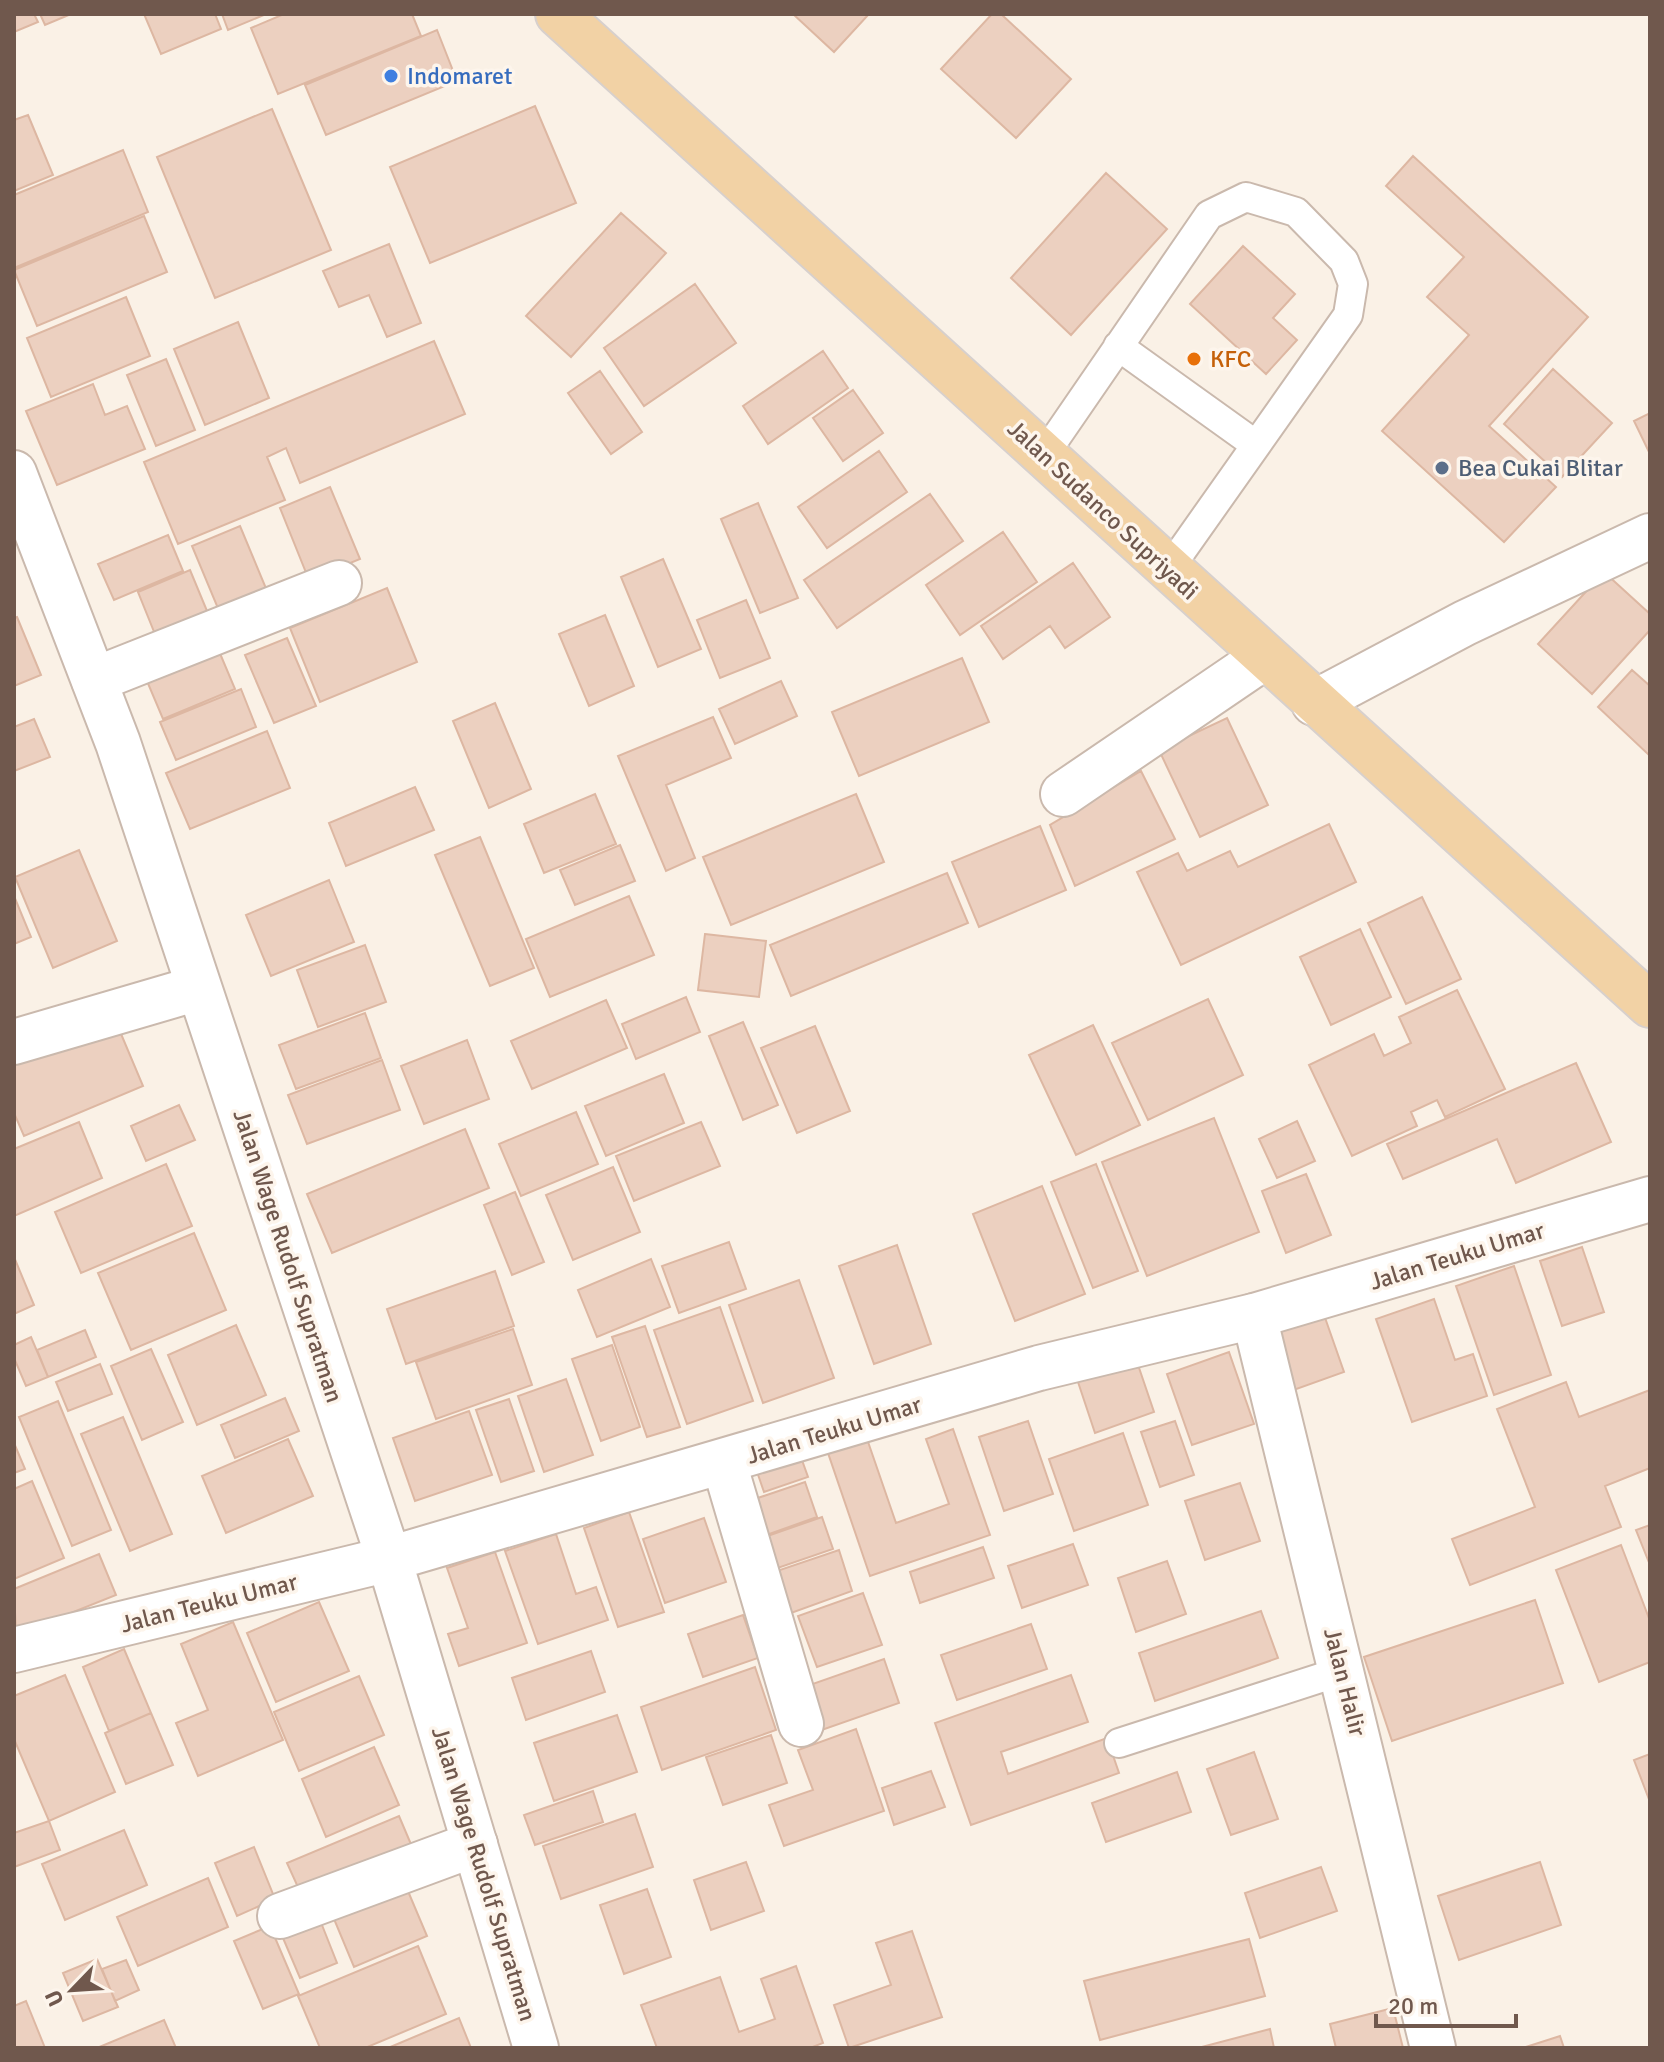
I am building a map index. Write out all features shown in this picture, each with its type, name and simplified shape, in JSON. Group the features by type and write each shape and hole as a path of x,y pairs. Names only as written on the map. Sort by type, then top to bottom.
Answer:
{"main road":[{"name":"Jalan Sudanco Supriyadi","path":"558,14 1263,658 1650,1005"}],"street":[{"name":"Jalan Wage Rudolf Supratman","path":"14,473 94,680 389,1559 536,2048"},
{"path":"1314,703 1465,623 1650,536"},
{"path":"94,680 339,583"},
{"path":"1063,794 1263,658"},
{"path":"14,1042 198,988"},
{"name":"Jalan Teuku Umar","path":"14,1650 389,1559 1039,1368 1254,1316 1650,1199"},
{"name":"Jalan Halir","path":"1254,1316 1433,2048"},
{"path":"724,1463 801,1724"},
{"path":"280,1916 475,1844"}],"lane":[{"path":"1044,455 1209,215 1246,197 1296,212 1344,261 1353,284 1348,315 1168,570"},
{"path":"1118,346 1256,445"},
{"path":"1119,1743 1342,1671"}],"building":[{"path":"14,14 34,14 38,22 14,32"},
{"path":"40,14 71,14 45,25"},
{"path":"144,14 215,14 221,29 161,54"},
{"path":"222,14 266,14 228,30"},
{"path":"284,14 412,14 421,36 278,94 251,28"},
{"path":"793,14 869,14 834,52"},
{"path":"992,14 1001,14 1071,79 1016,138 941,69"},
{"path":"437,30 457,81 326,135 305,85"},
{"path":"535,106 576,203 430,263 390,167"},
{"path":"272,109 331,250 215,298 157,157"},
{"path":"28,115 53,175 14,191 14,120"},
{"path":"123,150 148,212 14,268 14,195"},
{"path":"1413,156 1588,317 1489,426 1556,487 1504,542 1382,431 1469,335 1427,297 1464,257 1386,186"},
{"path":"1106,173 1167,229 1071,335 1011,278"},
{"path":"621,213 666,253 571,357 526,316"},
{"path":"144,216 167,272 37,326 14,270"},
{"path":"389,244 421,323 387,337 369,295 339,307 323,271"},
{"path":"1243,246 1295,294 1273,318 1297,340 1266,374 1190,304"},
{"path":"695,284 736,343 644,406 604,348"},
{"path":"126,297 150,356 51,397 27,338"},
{"path":"238,322 269,398 205,425 174,349"},
{"path":"434,341 465,414 300,483 286,448 267,457 285,500 178,544 144,462"},
{"path":"823,351 848,388 768,444 743,406"},
{"path":"166,359 195,430 156,446 127,375"},
{"path":"1553,369 1612,423 1562,477 1504,424"},
{"path":"600,371 642,432 611,454 568,393"},
{"path":"93,384 105,415 127,406 145,449 57,485 26,411"},
{"path":"853,390 883,433 843,461 813,418"},
{"path":"1650,413 1650,454 1634,421"},
{"path":"879,451 907,492 827,548 798,507"},
{"path":"330,487 360,559 309,580 280,508"},
{"path":"930,494 963,541 837,628 804,580"},
{"path":"758,503 798,598 760,613 721,519"},
{"path":"240,526 270,598 222,618 192,546"},
{"path":"1003,532 1037,582 960,635 926,585"},
{"path":"168,535 183,571 114,600 98,564"},
{"path":"663,559 701,649 658,667 621,577"},
{"path":"1073,563 1110,617 1065,648 1050,626 1003,659 981,626"},
{"path":"190,570 212,623 159,644 138,592"},
{"path":"1604,572 1650,614 1650,630 1592,694 1538,644"},
{"path":"387,588 417,662 320,702 290,628"},
{"path":"746,600 770,658 720,678 697,620"},
{"path":"605,615 634,686 589,706 559,634"},
{"path":"17,617 41,675 14,686 14,618"},
{"path":"287,638 316,706 274,723 245,655"},
{"path":"216,644 235,689 163,719 144,674"},
{"path":"962,658 989,722 859,776 832,712"},
{"path":"1632,670 1650,686 1650,756 1598,707"},
{"path":"781,681 797,716 735,744 719,709"},
{"path":"241,689 256,727 176,760 160,722"},
{"path":"495,703 531,789 489,808 453,721"},
{"path":"713,717 731,758 666,785 695,858 666,871 618,756"},
{"path":"1227,718 1268,805 1200,837 1159,750"},
{"path":"34,719 50,757 14,771 14,727"},
{"path":"267,731 290,788 190,829 166,773"},
{"path":"1141,771 1175,839 1075,886 1050,825"},
{"path":"415,787 434,830 346,866 329,823"},
{"path":"595,794 616,844 544,873 524,824"},
{"path":"856,794 884,862 731,925 703,857"},
{"path":"1329,824 1356,882 1181,965 1137,872 1178,853 1187,871 1230,851 1238,867"},
{"path":"1040,826 1066,890 979,927 952,862"},
{"path":"480,837 534,968 490,986 435,855"},
{"path":"620,845 635,881 575,905 560,870"},
{"path":"79,850 117,941 53,968 15,877"},
{"path":"947,873 968,923 791,996 770,945"},
{"path":"329,880 354,942 271,976 246,915"},
{"path":"14,896 31,937 14,944"},
{"path":"629,896 654,955 550,997 526,939"},
{"path":"1422,897 1461,979 1406,1004 1368,923"},
{"path":"1360,929 1391,997 1331,1025 1300,957"},
{"path":"705,934 766,941 759,997 698,990"},
{"path":"365,945 386,1002 318,1027 297,970"},
{"path":"1457,990 1505,1089 1445,1117 1437,1100 1411,1112 1417,1126 1352,1156 1309,1065 1374,1034 1384,1056 1411,1043 1399,1017"},
{"path":"686,997 700,1032 636,1059 622,1024"},
{"path":"1208,999 1243,1075 1148,1120 1112,1043"},
{"path":"606,1000 627,1048 532,1089 511,1041"},
{"path":"365,1013 381,1058 296,1089 279,1045"},
{"path":"116,1022 143,1086 24,1136 14,1113 14,1065"},
{"path":"743,1022 778,1105 743,1120 709,1036"},
{"path":"1093,1025 1140,1125 1076,1155 1029,1055"},
{"path":"815,1026 850,1111 797,1133 761,1048"},
{"path":"467,1040 489,1099 424,1124 401,1066"},
{"path":"382,1060 400,1110 307,1144 288,1095"},
{"path":"1576,1063 1611,1142 1516,1183 1497,1139 1403,1179 1387,1144"},
{"path":"664,1074 684,1123 606,1156 585,1106"},
{"path":"179,1105 195,1140 146,1161 131,1126"},
{"path":"576,1112 598,1164 521,1196 499,1144"},
{"path":"1214,1118 1259,1232 1147,1276 1102,1162"},
{"path":"1297,1121 1315,1161 1277,1178 1259,1139"},
{"path":"79,1122 102,1178 14,1216 14,1149"},
{"path":"701,1122 720,1166 634,1201 616,1156"},
{"path":"465,1129 489,1188 332,1253 307,1194"},
{"path":"166,1164 192,1226 81,1273 55,1212"},
{"path":"1096,1164 1138,1271 1093,1288 1051,1182"},
{"path":"613,1167 640,1232 573,1260 546,1195"},
{"path":"1306,1174 1331,1235 1286,1253 1262,1191"},
{"path":"1042,1186 1085,1294 1015,1321 973,1214"},
{"path":"515,1192 544,1262 512,1275 484,1205"},
{"path":"194,1233 226,1310 131,1350 98,1273"},
{"path":"729,1242 746,1289 679,1313 662,1266"},
{"path":"897,1245 931,1344 874,1364 839,1266"},
{"path":"1582,1247 1604,1312 1562,1326 1540,1261"},
{"path":"14,1257 34,1305 14,1314"},
{"path":"651,1259 670,1307 597,1337 578,1290"},
{"path":"1514,1266 1551,1375 1494,1395 1456,1286"},
{"path":"495,1271 514,1326 406,1364 387,1309"},
{"path":"799,1280 834,1378 763,1403 729,1305"},
{"path":"1434,1299 1455,1360 1473,1354 1487,1396 1412,1422 1376,1319"},
{"path":"720,1307 753,1401 687,1424 654,1330"},
{"path":"1323,1312 1344,1372 1288,1392 1268,1331"},
{"path":"236,1325 266,1395 197,1425 168,1355"},
{"path":"645,1326 680,1427 647,1437 612,1337"},
{"path":"513,1329 532,1385 436,1419 416,1362"},
{"path":"85,1330 96,1357 48,1377 37,1350"},
{"path":"31,1337 48,1377 26,1386 14,1358 14,1345"},
{"path":"612,1345 640,1427 601,1441 572,1359"},
{"path":"151,1349 183,1422 142,1440 111,1366"},
{"path":"1229,1352 1254,1424 1192,1445 1167,1374"},
{"path":"1135,1356 1154,1412 1095,1433 1076,1376"},
{"path":"100,1364 112,1394 68,1411 56,1382"},
{"path":"566,1379 593,1455 544,1472 518,1396"},
{"path":"1566,1382 1579,1417 1650,1390 1650,1468 1605,1486 1621,1527 1470,1585 1452,1539 1535,1507 1497,1409"},
{"path":"285,1398 299,1431 235,1458 221,1425"},
{"path":"509,1399 534,1471 501,1482 476,1410"},
{"path":"58,1401 111,1530 72,1546 19,1417"},
{"path":"469,1411 492,1475 415,1501 393,1438"},
{"path":"123,1417 172,1534 130,1551 81,1434"},
{"path":"1028,1421 1053,1494 1004,1511 979,1437"},
{"path":"1175,1421 1194,1475 1160,1487 1141,1432"},
{"path":"953,1429 990,1535 870,1576 827,1450 866,1436 896,1523 949,1504 926,1439"},
{"path":"1123,1433 1148,1505 1074,1531 1049,1459"},
{"path":"288,1439 313,1496 226,1533 202,1476"},
{"path":"14,1443 25,1469 14,1473"},
{"path":"798,1449 808,1477 764,1492 754,1463"},
{"path":"32,1481 64,1558 14,1579 14,1489"},
{"path":"805,1482 817,1517 758,1538 746,1502"},
{"path":"1240,1483 1260,1541 1205,1560 1185,1501"},
{"path":"629,1512 664,1612 618,1627 584,1528"},
{"path":"822,1517 833,1549 766,1572 756,1540"},
{"path":"704,1518 726,1582 665,1603 643,1539"},
{"path":"1650,1525 1650,1565 1636,1530"},
{"path":"556,1534 576,1594 596,1587 608,1620 538,1644 505,1551"},
{"path":"1073,1544 1088,1585 1022,1608 1008,1566"},
{"path":"1621,1545 1650,1621 1650,1662 1599,1682 1556,1570"},
{"path":"983,1547 994,1578 920,1603 910,1572"},
{"path":"839,1550 852,1591 780,1617 765,1575"},
{"path":"495,1552 527,1643 459,1666 448,1634 468,1628 447,1568"},
{"path":"99,1554 116,1595 16,1635 14,1589"},
{"path":"1167,1561 1186,1614 1136,1632 1118,1578"},
{"path":"863,1593 882,1645 817,1667 798,1616"},
{"path":"1535,1600 1563,1683 1392,1741 1364,1657"},
{"path":"319,1602 349,1671 276,1702 247,1633"},
{"path":"1261,1611 1278,1658 1155,1701 1139,1653"},
{"path":"743,1615 758,1658 703,1677 688,1634"},
{"path":"233,1622 283,1740 198,1776 176,1723 208,1710 181,1644"},
{"path":"1031,1624 1047,1669 957,1700 941,1655"},
{"path":"124,1649 151,1713 109,1731 83,1667"},
{"path":"591,1651 605,1692 526,1720 512,1678"},
{"path":"884,1659 899,1703 816,1732 801,1688"},
{"path":"755,1667 776,1730 662,1770 641,1707"},
{"path":"65,1675 115,1792 49,1821 14,1739 14,1696"},
{"path":"1071,1675 1088,1722 1001,1752 1008,1774 1107,1738 1119,1773 971,1825 935,1723"},
{"path":"359,1676 384,1735 299,1771 274,1712"},
{"path":"151,1713 173,1765 126,1784 105,1733"},
{"path":"617,1715 637,1772 554,1801 534,1743"},
{"path":"856,1729 884,1811 784,1846 769,1805 813,1790 798,1750"},
{"path":"771,1735 787,1783 723,1805 706,1757"},
{"path":"374,1747 399,1805 326,1837 302,1779"},
{"path":"1254,1752 1278,1819 1231,1835 1207,1769"},
{"path":"1650,1754 1650,1802 1634,1760"},
{"path":"931,1771 945,1807 894,1825 882,1788"},
{"path":"1177,1772 1191,1812 1106,1842 1092,1803"},
{"path":"593,1791 603,1822 535,1845 524,1815"},
{"path":"635,1814 653,1867 561,1899 543,1846"},
{"path":"399,1816 413,1849 302,1896 287,1863"},
{"path":"49,1821 60,1850 14,1867 14,1833"},
{"path":"124,1830 147,1885 65,1920 42,1864"},
{"path":"254,1847 275,1899 237,1916 215,1863"},
{"path":"746,1862 764,1911 711,1930 694,1880"},
{"path":"1540,1862 1561,1925 1459,1960 1438,1896"},
{"path":"1321,1867 1337,1911 1260,1938 1245,1893"},
{"path":"402,1877 427,1936 354,1967 329,1907"},
{"path":"208,1878 228,1927 138,1966 117,1917"},
{"path":"647,1889 671,1957 624,1974 600,1905"},
{"path":"318,1915 337,1963 300,1978 280,1931"},
{"path":"270,1926 299,1994 263,2009 234,1941"},
{"path":"912,1931 942,2017 849,2048 834,2005 891,1985 876,1943"},
{"path":"1249,1939 1265,1996 1100,2040 1084,1981"},
{"path":"418,1946 446,2014 365,2048 320,2048 298,1996"},
{"path":"97,1959 118,2007 83,2021 63,1973"},
{"path":"126,1960 139,1990 115,2001 102,1969"},
{"path":"796,1966 823,2043 810,2048 657,2048 641,2005 720,1977 739,2032 775,2019 761,1979"},
{"path":"26,2001 45,2048 14,2048 14,2006"},
{"path":"1393,2008 1403,2048 1336,2048 1330,2024"},
{"path":"459,2018 471,2048 388,2048"},
{"path":"164,2020 176,2048 97,2048"},
{"path":"1270,2029 1274,2048 1198,2048"},
{"path":"1560,2036 1564,2048 1523,2048"}],"place":[{"name":"Indomaret","path":"391,76"},
{"name":"KFC","path":"1194,359"},
{"name":"Bea Cukai Blitar","path":"1442,468"}]}
